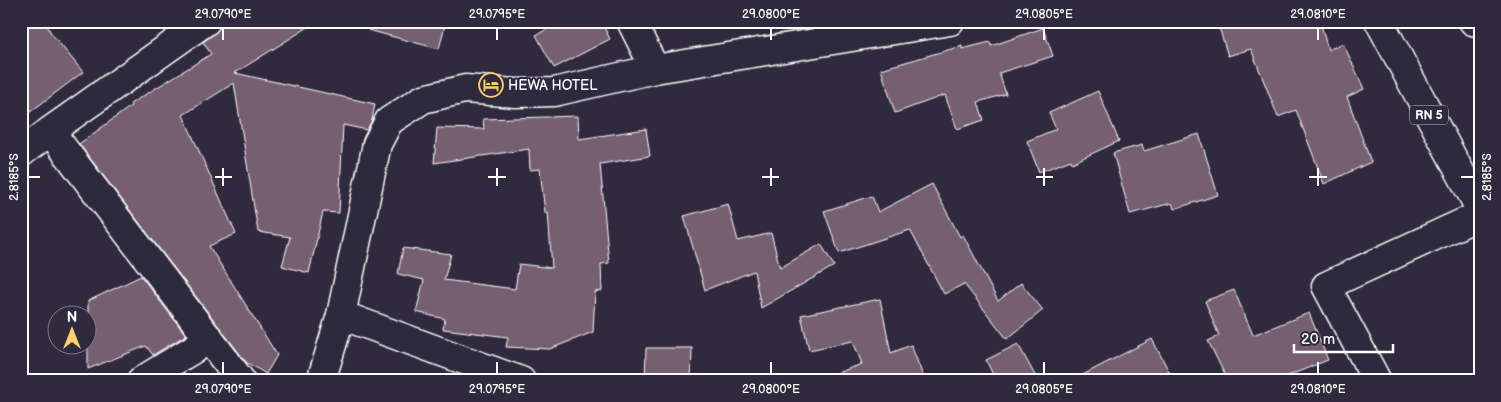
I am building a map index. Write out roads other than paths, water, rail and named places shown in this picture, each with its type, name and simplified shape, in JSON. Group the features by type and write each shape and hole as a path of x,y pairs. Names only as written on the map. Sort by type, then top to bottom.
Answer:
{"street":[{"path":"21,153 206,21"},
{"path":"632,21 655,69"},
{"path":"321,381 342,315 376,144 389,121 422,99 465,89 516,93 554,92 655,69 904,25 950,21"},
{"name":"RN 5","path":"1378,21 1480,209"},
{"path":"1473,21 1480,23"},
{"path":"50,131 241,381"},
{"path":"1376,381 1326,286 1480,215"},
{"path":"342,315 520,381"},
{"path":"142,381 210,339"}],"place":[{"name":"HEWA HOTEL","path":"491,85"}]}
